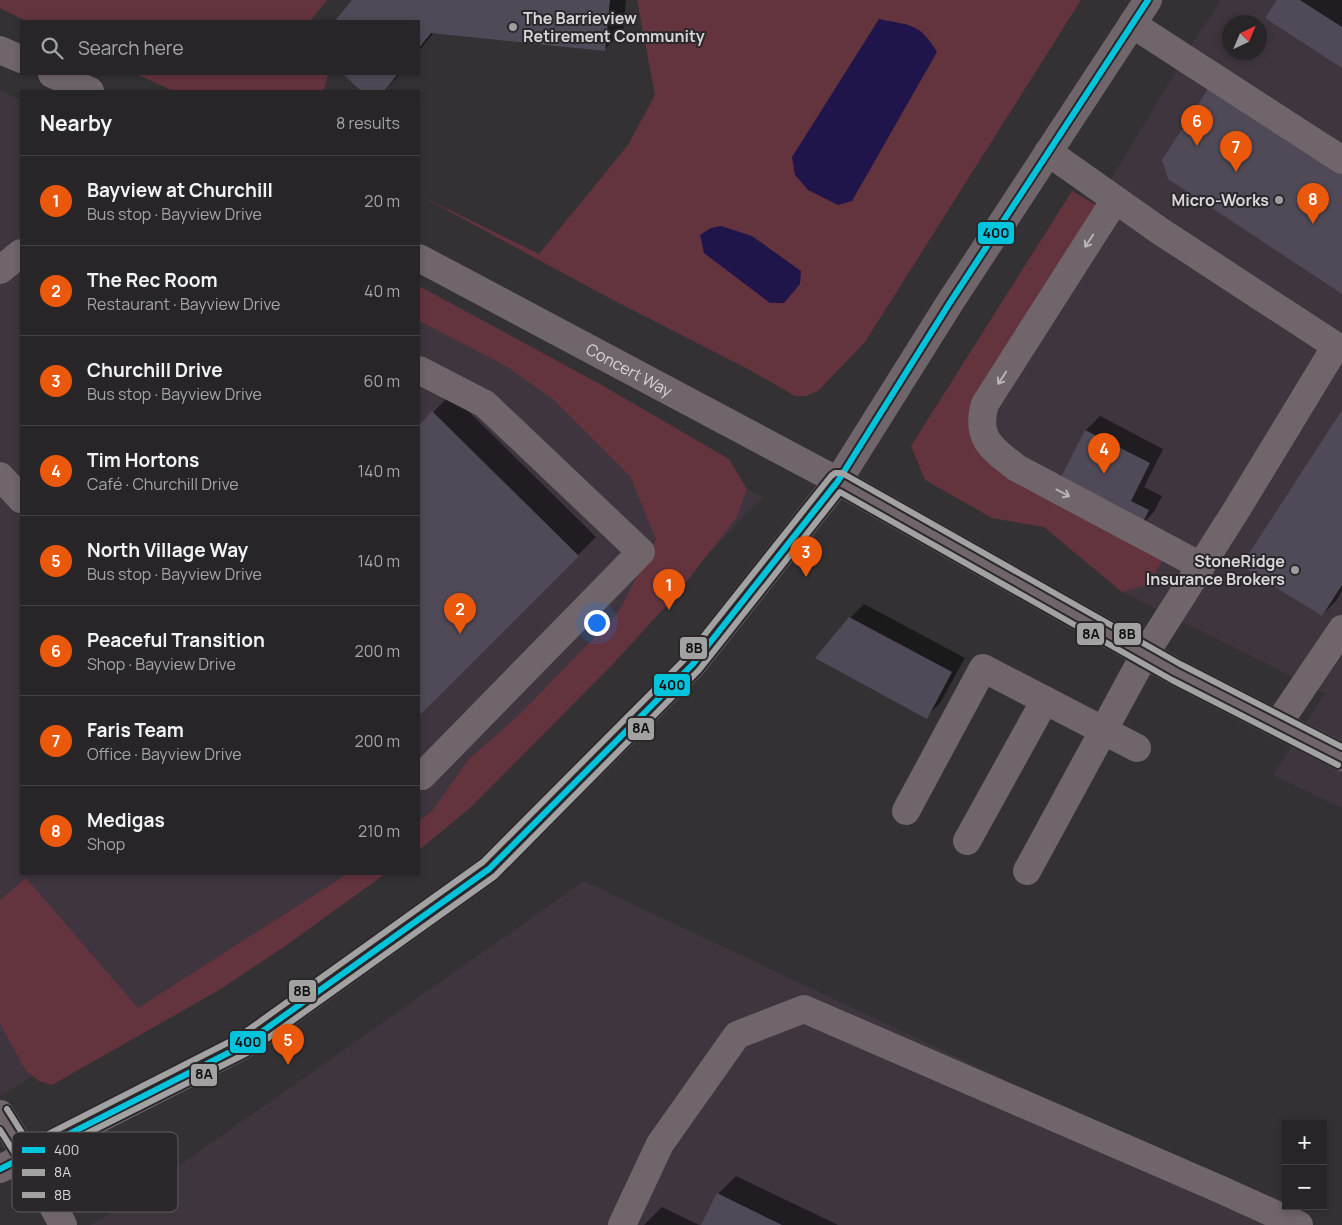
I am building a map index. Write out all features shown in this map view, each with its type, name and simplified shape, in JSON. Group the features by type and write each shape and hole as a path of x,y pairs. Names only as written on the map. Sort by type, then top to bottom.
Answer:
{"street":[{"path":"72,1132 242,1046 489,869 693,664 838,481 949,304 1148,0"},
{"path":"1132,24 1342,160"},
{"path":"0,50 20,59"},
{"path":"54,75 88,90"},
{"path":"1027,871 1145,654 1336,346 1115,200 1048,152"},
{"path":"1115,200 985,404 981,418 983,432 993,450 1017,468 1200,566"},
{"path":"0,270 20,254"},
{"name":"Concert Way","path":"420,259 838,481 1145,654 1342,757"},
{"path":"420,371 485,404 641,552 422,776 420,774"},
{"path":"0,476 20,498"},
{"path":"1278,724 1342,629"},
{"path":"906,811 983,668 1137,748"},
{"path":"967,840 1045,700"},
{"path":"622,1225 660,1144 737,1036 804,1009 1224,1191 1298,1225"},
{"path":"0,1114 12,1133"},
{"path":"0,1169 12,1163"},
{"path":"56,1212 63,1225"}],"shaded area":[{"path":"0,0 327,0 311,20 24,20 0,8"},
{"path":"637,0 1081,0 865,342 818,391 806,396 795,396 748,369 611,299 420,196 539,254 628,145 655,95"},
{"path":"1221,0 1342,0 1342,808 1273,775 1325,693 1122,592 1044,527 992,518 934,473 1196,38"},
{"path":"879,19 907,25 919,30 931,42 937,52 852,201 838,205 808,190 795,175 792,157"},
{"path":"138,75 328,75 325,87 322,90 172,90"},
{"path":"0,89 20,100 20,875 345,875 0,1097"},
{"path":"1072,191 1096,205 979,437 1150,540 1162,561 1150,584 1122,592 1044,527 992,518 925,480 911,446"},
{"path":"721,226 752,236 801,271 800,284 784,303 770,303 704,253 700,235 711,228"},
{"path":"420,287 598,383 729,459 747,489 737,517 676,595 613,664 470,808 420,849 420,820 432,811 468,760 519,715 618,613 656,539 630,476 554,400 506,366 420,322"},
{"path":"420,322 763,497 601,665 420,820"},
{"path":"345,875 384,875 284,947 219,990 52,1085 39,1081 26,1071 0,1024 0,900 26,878 138,1008"},
{"path":"584,881 1312,1225 90,1225 113,1212 178,1212 178,1166"}],"building":[{"name":"The Barrieview Retirement Community","path":"352,0 610,0 605,51 431,33 420,47 420,20 336,20"},
{"path":"1277,0 1300,0 1342,27 1342,68 1267,19 1267,15"},
{"path":"344,75 397,75 385,90 360,90"},
{"path":"1210,86 1342,173 1342,294 1168,179 1162,160"},
{"path":"1342,410 1342,585 1322,616 1248,570 1246,558"},
{"path":"432,411 579,556 421,714 420,712 420,424"},
{"path":"1085,430 1150,463 1131,501 1149,510 1140,528 1057,485"},
{"path":"849,617 952,672 927,719 815,658"},
{"path":"717,1193 782,1225 701,1225"}],"transit line":[{"name":"400","path":"73,1132 242,1046 489,869 693,664 838,481 949,304 1148,0"},
{"name":"8B","path":"53,1132 237,1038 483,862 686,658 835,473 842,473 1180,664 1342,747"},
{"name":"8A","path":"90,1132 247,1053 495,876 699,670 840,492 1172,680 1338,765"},
{"name":"8B","path":"7,1109 21,1132"},
{"name":"8A","path":"0,1130 12,1149"},
{"name":"400","path":"0,1169 12,1163"}],"place":[{"name":"The Barrieview Retirement Community","path":"513,27"},
{"name":"Peaceful Transition","path":"1197,146"},
{"name":"Faris Team","path":"1236,172"},
{"name":"Micro-Works","path":"1279,200"},
{"name":"Medigas","path":"1313,224"},
{"name":"Tim Hortons","path":"1104,474"},
{"name":"StoneRidge Insurance Brokers","path":"1295,570"},
{"name":"Churchill Drive","path":"806,577"},
{"name":"Bayview at Churchill","path":"669,610"},
{"name":"The Rec Room","path":"460,634"},
{"name":"North Village Way","path":"288,1065"}]}
